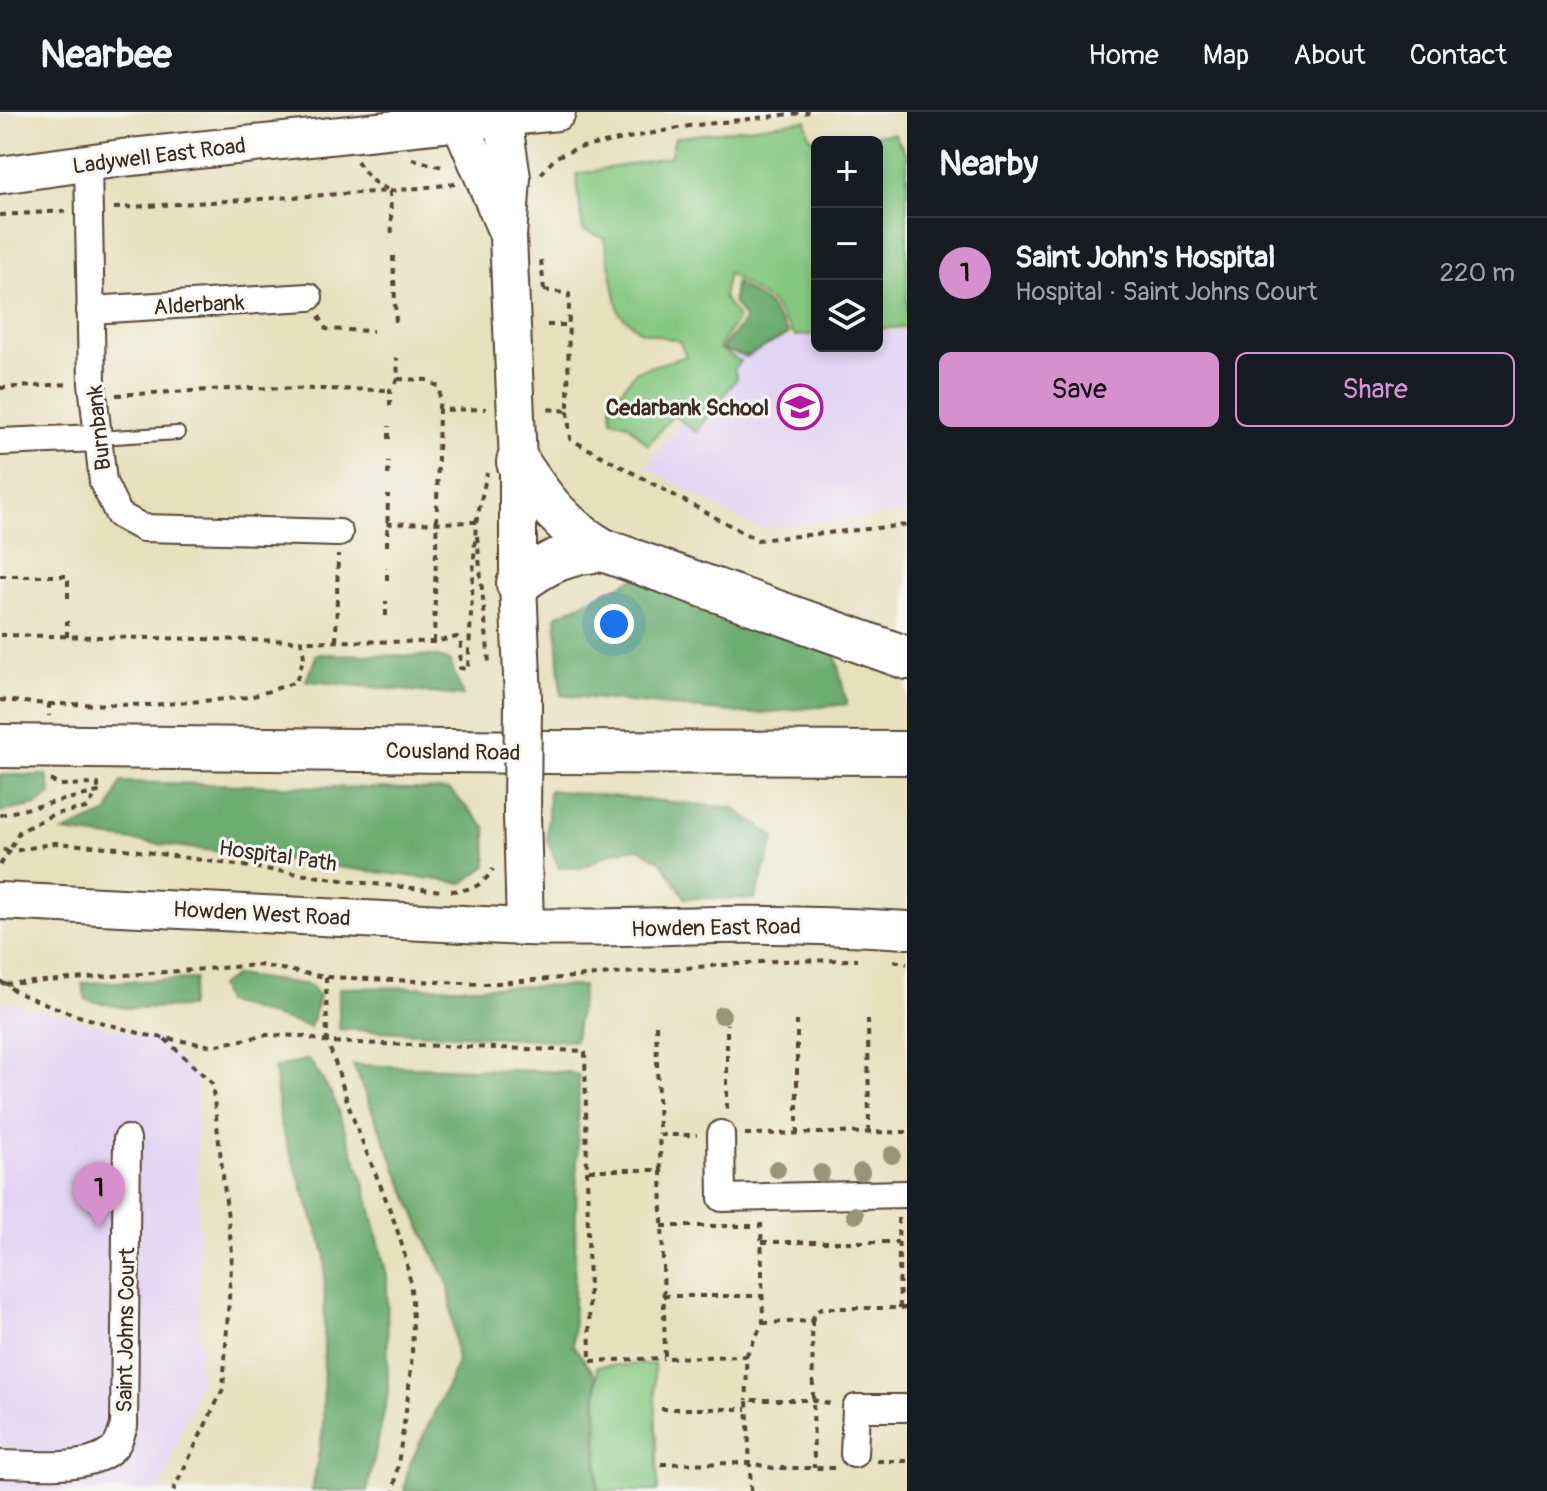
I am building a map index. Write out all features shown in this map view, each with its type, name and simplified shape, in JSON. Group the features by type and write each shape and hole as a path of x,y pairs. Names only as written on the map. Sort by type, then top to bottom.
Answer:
{"main road":[{"path":"518,462 552,510 577,535 603,550 907,658"},
{"path":"518,584 538,568 573,552 603,550"},
{"name":"Cousland Road","path":"0,746 907,753"}],"street":[{"name":"Ladywell East Road","path":"0,175 557,112"},
{"path":"503,118 524,244 527,287 518,462 525,927"},
{"path":"460,122 524,244"},
{"name":"Burnbank","path":"88,163 93,389 103,482 119,515 143,528 339,533"},
{"name":"Alderbank","path":"90,310 309,297"},
{"path":"0,442 98,438"},
{"name":"Howden West Road","path":"0,901 525,927"},
{"name":"Howden East Road","path":"525,927 602,929 747,925 907,930"},
{"path":"724,1134 722,1198 902,1194"},
{"name":"Saint Johns Court","path":"0,1464 66,1464 100,1459 117,1445 124,1426 127,1139"},
{"path":"855,1461 856,1408 907,1408"}],"lane":[{"path":"98,438 178,433"}],"path":[{"path":"534,184 556,157 578,148 689,126 809,112"},
{"path":"379,131 387,155 452,169"},
{"path":"354,159 371,180 390,191"},
{"path":"0,215 390,191 464,183"},
{"path":"390,191 392,237"},
{"path":"524,244 527,287 569,294 570,439 757,540 907,525"},
{"path":"393,256 396,324"},
{"path":"309,297 326,329 373,331"},
{"path":"547,325 569,325"},
{"path":"390,406 390,390 398,379 397,358"},
{"path":"398,379 428,380 440,388 434,642"},
{"path":"0,388 390,390"},
{"path":"542,408 568,411"},
{"path":"439,410 486,409"},
{"path":"389,426 389,439"},
{"path":"388,475 389,461"},
{"path":"387,546 385,524 388,495"},
{"path":"0,635 387,643 434,642 457,637 461,642 460,668 468,669 476,522 385,524"},
{"path":"336,641 339,533"},
{"path":"387,567 387,580"},
{"path":"0,576 68,576 68,600"},
{"path":"386,601 386,616"},
{"path":"67,621 67,637"},
{"path":"387,636 387,643"},
{"path":"49,704 152,705 251,697 296,682 304,657 301,641"},
{"path":"0,815 98,792 87,808 54,814 19,832 0,865"},
{"name":"Hospital Path","path":"9,852 55,843 71,844 355,882 450,891 471,890 485,882 494,867"},
{"path":"0,848 9,852"},
{"path":"884,959 907,964"},
{"path":"2,982 259,965 326,977 485,984 774,961 868,960"},
{"path":"326,977 327,1042 353,1119 397,1229 411,1288 412,1356 394,1491"},
{"path":"2,982 18,993 75,1015 164,1038 213,1046 266,1035 302,1036 327,1042 585,1051 590,1361 746,1356"},
{"path":"868,1019 869,1133"},
{"path":"797,1021 797,1134"},
{"path":"724,1134 727,1024"},
{"path":"656,1025 665,1358"},
{"path":"164,1038 212,1083 232,1252 223,1389 173,1491"},
{"path":"659,1135 907,1132"},
{"path":"587,1170 661,1170"},
{"path":"900,1308 898,1242 902,1194"},
{"path":"751,1491 746,1356 763,1323 761,1197"},
{"path":"662,1226 761,1226"},
{"path":"762,1242 898,1242"},
{"path":"663,1296 762,1296"},
{"path":"814,1468 812,1321 815,1313 822,1308 907,1308"},
{"path":"763,1323 812,1321"},
{"path":"747,1400 813,1400 856,1408"},
{"path":"661,1409 748,1409"},
{"path":"661,1464 750,1463 773,1468 814,1468 855,1461 907,1461"}],"shaded area":[{"name":"Cedarbank School","path":"907,330 907,513 757,529 646,467 744,340 811,336 811,352 883,352 883,332"},
{"path":"0,1000 160,1040 197,1077 200,1379 160,1491 0,1491"}],"green space":[{"path":"806,120 811,138 811,335 795,336 770,302 728,273 723,297 738,318 718,348 740,361 734,369 737,378 696,432 673,415 648,445 628,424 612,420 611,403 636,371 686,356 679,341 640,331 619,313 604,238 583,230 576,174 670,157 675,138"},
{"path":"894,134 907,155 907,327 883,329 883,136 852,136"},
{"path":"735,282 767,304 789,334 746,357 721,349 745,320 733,302"},
{"path":"637,577 834,649 847,704 752,714 561,695 556,616"},
{"path":"317,654 435,656 450,661 463,696 306,681"},
{"path":"0,775 47,775 51,794 37,805 0,812"},
{"path":"121,782 450,790 486,828 487,866 463,883 64,832 108,813"},
{"path":"549,790 733,808 775,837 755,899 685,898 663,863 639,848 613,852 582,868 559,868 547,840"},
{"path":"236,975 309,985 319,996 310,1027 225,1002 219,986"},
{"path":"195,979 189,1007 124,1008 86,1000 82,983"},
{"path":"583,986 575,1041 339,1029 339,988"},
{"path":"309,1059 332,1095 365,1185 387,1276 388,1394 367,1491 312,1491 323,1429 325,1253 281,1126 274,1068"},
{"path":"353,1065 568,1072 579,1075 573,1345 596,1376 597,1491 404,1491 408,1468 457,1365 449,1286 422,1230"},
{"path":"654,1364 658,1491 598,1491 597,1366"}],"place":[{"name":"Cedarbank School","path":"800,407"},
{"name":"Saint John's Hospital","path":"99,1228"}]}
